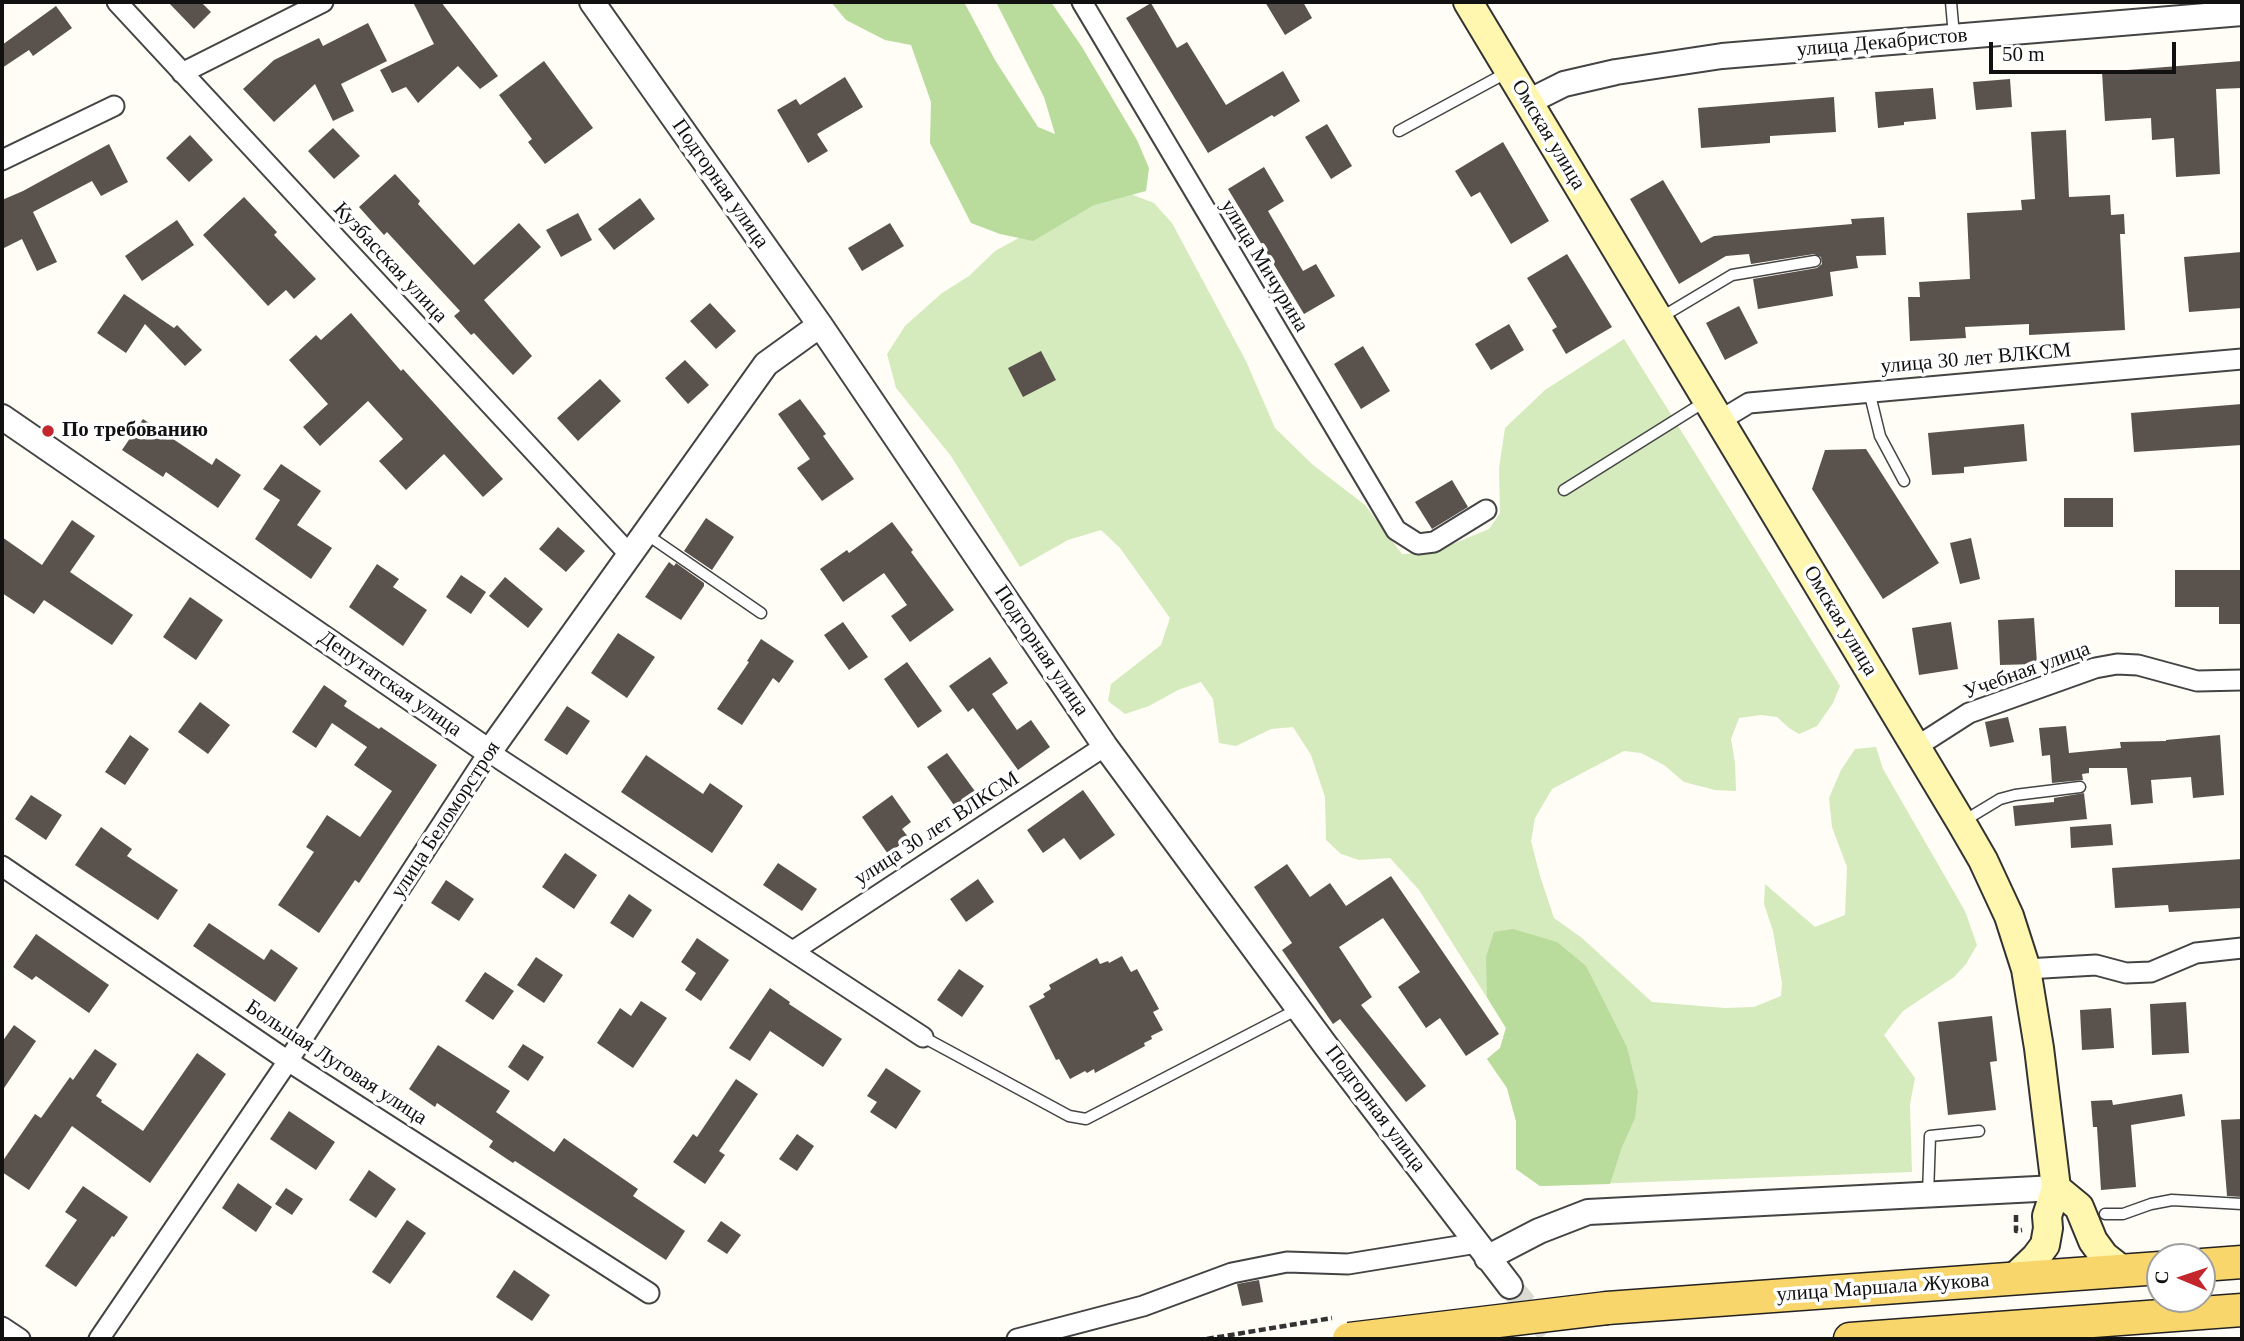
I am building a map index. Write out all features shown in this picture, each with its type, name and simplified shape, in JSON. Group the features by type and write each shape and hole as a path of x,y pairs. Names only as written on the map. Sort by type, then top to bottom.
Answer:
{"main road":[{"name":"Омская улица","path":"1468,2 1961,822 1983,860 2009,915 2026,969 2039,1048 2056,1188 2047,1216 2045,1245 2012,1279"},
{"path":"2056,1188 2079,1207 2093,1241 2104,1255 2123,1271"},
{"path":"2216,1264 2242,1262"},
{"name":"улица Маршала Жукова","path":"1349,1339 1607,1308 2146,1269"},
{"path":"1850,1339 2066,1331 2242,1310"}],"street":[{"name":"Кузбасская улица","path":"117,2 630,555"},
{"path":"182,73 323,2"},
{"name":"Подгорная улица","path":"592,2 820,325 1105,746 1299,1009 1510,1286"},
{"name":"улица Мичурина","path":"1082,2 1396,530 1418,544 1434,542 1486,510"},
{"name":"улица Декабристов","path":"1528,102 1564,84 1616,72 1722,56 2239,10"},
{"path":"2,160 114,106"},
{"name":"улица Беломорстроя","path":"99,1339 288,1060 489,752 766,364 820,325"},
{"name":"улица 30 лет ВЛКСМ","path":"1713,411 1749,403 1869,391 2242,359"},
{"name":"Депутатская улица","path":"2,417 489,752 923,1037"},
{"name":"Учебная улица","path":"1916,747 1969,713 2095,668 2117,664 2138,665 2197,681 2242,680"},
{"name":"улица 30 лет ВЛКСМ","path":"793,951 1105,746"},
{"name":"Большая Луговая улица","path":"2,866 288,1060 649,1293"},
{"path":"2026,969 2096,965 2126,973 2151,972 2196,953 2242,948"},
{"path":"1017,1339 1143,1306 1232,1273 1287,1262 1348,1264 1482,1251 1588,1212 2056,1188"},
{"path":"2,1327 20,1339"}],"lane":[{"path":"1951,2 1954,37"},
{"path":"1399,131 1510,71"},
{"path":"1658,319 1732,275 1815,261"},
{"path":"1869,391 1880,436 1904,481"},
{"path":"1564,490 1713,411"},
{"path":"646,534 761,612"},
{"path":"1961,822 2000,799 2080,787"},
{"path":"923,1037 1069,1116 1086,1119 1299,1009"},
{"path":"1928,1195 1930,1136 1979,1131"},
{"path":"2105,1214 2123,1214 2172,1200 2242,1204"}],"path":[{"path":"2016,1215 2016,1231"}],"green space":[{"path":"831,2 964,2 995,60 1038,127 1055,134 1044,97 996,2 1051,2 1082,47 1137,140 1149,168 1146,191 1094,205 1033,241 1000,234 971,223 930,143 931,102 911,45 885,40 846,20"},
{"path":"1112,187 1154,203 1172,223 1246,361 1275,428 1313,465 1365,505 1402,554 1433,552 1489,529 1500,513 1499,468 1505,428 1545,390 1624,339 1840,686 1833,703 1817,726 1799,734 1777,717 1761,715 1739,718 1731,739 1736,791 1715,790 1684,782 1664,765 1641,753 1624,751 1552,789 1535,818 1531,841 1554,918 1582,938 1652,1002 1725,1008 1754,1007 1781,996 1782,983 1773,931 1764,904 1765,884 1815,927 1845,915 1847,867 1832,827 1829,798 1841,770 1855,749 1876,747 1883,769 1965,911 1977,945 1966,964 1954,977 1903,1011 1884,1035 1915,1078 1910,1104 1912,1172 1540,1186 1516,1169 1516,1121 1507,1088 1487,1059 1500,1048 1506,1028 1419,890 1390,858 1359,860 1341,854 1326,840 1325,797 1311,755 1293,727 1271,729 1236,746 1219,743 1213,699 1201,682 1125,714 1108,701 1111,684 1161,645 1170,618 1120,548 1101,530 1068,540 1020,567 951,456 896,388 887,354 905,326 942,293 969,276 995,251"},
{"path":"1513,929 1557,942 1586,966 1627,1047 1638,1092 1635,1118 1610,1184 1540,1186 1516,1169 1516,1121 1507,1088 1487,1059 1500,1048 1506,1028 1487,997 1486,957 1494,932"}],"building":[{"path":"168,2 201,2 211,12 194,29"},
{"path":"413,2 441,2 498,76 480,89 458,66 418,103 406,87 392,93 380,70 434,44"},
{"path":"1265,2 1303,2 1312,18 1285,35"},
{"path":"1151,3 1177,48 1187,42 1226,105 1283,71 1300,101 1208,153 1126,18"},
{"path":"56,6 72,28 33,56 29,50 2,68 2,45"},
{"path":"368,23 387,61 341,84 354,111 333,121 315,84 274,122 243,89 274,60 319,38 323,46"},
{"path":"544,61 593,128 545,164 528,142 532,139 499,95"},
{"path":"2242,61 2242,88 2216,89 2220,174 2176,177 2174,138 2152,140 2151,118 2105,121 2102,72"},
{"path":"845,77 863,107 817,134 828,151 808,163 777,110 796,99 800,105"},
{"path":"2010,79 2012,107 1976,110 1973,82"},
{"path":"1933,88 1936,119 1878,128 1875,92"},
{"path":"1834,97 1836,132 1770,136 1770,143 1701,148 1698,108"},
{"path":"1327,124 1352,166 1331,179 1305,137"},
{"path":"333,128 360,156 334,179 308,151"},
{"path":"2066,130 2069,197 2110,195 2111,215 2124,214 2125,234 2120,234 2125,330 2029,335 2029,324 1965,327 1966,338 1910,341 1908,297 1920,297 1919,282 1970,279 1967,213 2022,210 2021,200 2035,199 2031,132"},
{"path":"190,135 213,160 189,182 166,158"},
{"path":"1503,142 1549,221 1511,244 1480,192 1471,197 1455,171"},
{"path":"109,144 128,182 101,196 92,181 33,212 57,262 37,271 22,239 2,249 2,200"},
{"path":"1264,167 1284,201 1268,211 1303,271 1316,264 1335,296 1304,314 1228,189"},
{"path":"395,174 420,201 418,204 474,265 519,223 541,247 484,300 532,356 513,375 474,333 471,335 454,316 460,311 387,232 384,235 359,207"},
{"path":"1663,180 1701,243 1714,236 1852,224 1851,219 1884,217 1886,255 1856,256 1858,268 1830,272 1833,296 1758,309 1753,279 1817,268 1822,264 1821,257 1814,254 1751,264 1749,254 1726,256 1679,284 1630,199"},
{"path":"244,197 277,232 274,235 316,279 294,299 286,290 268,306 203,235"},
{"path":"640,198 655,219 614,250 598,229"},
{"path":"578,213 592,240 561,257 546,230"},
{"path":"177,220 194,245 142,281 125,256"},
{"path":"890,223 904,246 862,271 848,248"},
{"path":"2242,252 2242,308 2189,312 2184,257"},
{"path":"1567,254 1612,327 1566,354 1552,330 1557,327 1527,278"},
{"path":"124,294 174,328 177,325 202,350 185,366 145,324 126,353 97,333"},
{"path":"710,303 736,331 716,349 690,321"},
{"path":"1739,306 1758,343 1725,360 1706,323"},
{"path":"351,313 401,371 403,369 503,479 483,497 444,454 406,490 379,461 403,439 368,401 320,446 303,427 328,404 289,360 316,335 321,340"},
{"path":"1509,324 1524,350 1491,370 1475,344"},
{"path":"1363,346 1390,391 1361,409 1334,364"},
{"path":"1041,351 1056,380 1023,397 1008,368"},
{"path":"685,360 709,385 688,404 665,378"},
{"path":"600,379 621,401 578,441 557,418"},
{"path":"800,399 854,479 822,501 797,468 810,459 778,414"},
{"path":"2242,404 2242,445 2134,452 2131,413"},
{"path":"143,419 212,465 216,458 241,475 218,508 166,472 163,477 122,450"},
{"path":"2024,424 2027,461 1964,467 1964,473 1932,475 1928,433"},
{"path":"1866,449 1939,563 1883,599 1812,489 1825,450"},
{"path":"281,464 321,491 297,525 332,548 311,579 255,539 280,500 263,489"},
{"path":"1452,480 1468,507 1432,529 1415,502"},
{"path":"2064,498 2113,498 2113,527 2064,527"},
{"path":"706,518 734,537 712,570 684,551"},
{"path":"72,520 95,536 70,572 133,615 112,645 44,600 34,614 2,593 2,537 42,565"},
{"path":"892,522 954,610 910,642 891,616 907,605 884,573 843,602 820,569 847,550 849,553"},
{"path":"558,527 585,551 566,572 539,549"},
{"path":"1971,538 1980,579 1960,584 1950,543"},
{"path":"669,562 674,566 676,563 704,583 681,620 645,597"},
{"path":"377,564 399,579 393,587 427,610 403,646 349,607"},
{"path":"2175,570 2240,570 2241,624 2219,624 2219,607 2175,607"},
{"path":"461,575 486,592 471,614 446,597"},
{"path":"505,577 543,609 528,628 489,596"},
{"path":"190,597 223,620 196,660 163,637"},
{"path":"2034,618 2037,664 2000,665 1998,620"},
{"path":"843,622 868,657 849,670 824,635"},
{"path":"1951,622 1958,669 1919,675 1912,628"},
{"path":"618,633 655,657 627,698 591,673"},
{"path":"761,639 794,661 779,683 773,678 742,725 717,709"},
{"path":"990,657 1008,683 992,694 1017,730 1031,720 1050,747 1018,770 973,708 968,712 949,686"},
{"path":"907,662 942,711 918,728 884,679"},
{"path":"324,685 347,701 344,706 437,765 359,883 355,880 319,933 278,905 314,852 306,847 327,815 360,837 392,791 354,765 367,747 332,723 316,748 292,732"},
{"path":"200,702 230,725 208,754 178,732"},
{"path":"567,706 590,721 567,755 544,740"},
{"path":"2008,717 2014,742 1990,747 1985,722"},
{"path":"2066,726 2069,753 2121,748 2120,742 2166,741 2220,735 2224,795 2193,798 2191,777 2151,780 2153,803 2131,805 2127,768 2089,768 2089,773 2082,774 2083,780 2052,783 2050,755 2042,756 2039,728"},
{"path":"130,735 149,749 125,785 105,772"},
{"path":"947,753 977,794 956,808 927,767"},
{"path":"646,755 703,794 710,783 743,806 712,853 621,792"},
{"path":"1083,790 1115,835 1080,860 1064,838 1043,853 1027,830"},
{"path":"2084,793 2087,819 2015,826 2013,806 2054,802 2054,798"},
{"path":"31,795 62,815 46,840 15,819"},
{"path":"892,795 911,822 902,829 909,838 888,854 862,817"},
{"path":"2111,824 2113,845 2071,848 2070,827"},
{"path":"101,827 132,849 127,856 178,890 158,920 75,865"},
{"path":"565,853 597,875 574,909 542,887"},
{"path":"2242,859 2242,908 2169,912 2168,905 2115,908 2112,868"},
{"path":"778,863 817,889 802,911 763,885"},
{"path":"1287,864 1310,897 1330,883 1346,906 1391,876 1499,1034 1466,1056 1440,1018 1426,1028 1398,987 1420,972 1383,918 1339,947 1372,997 1361,1005 1426,1086 1406,1102 1340,1019 1333,1024 1282,950 1292,943 1254,887"},
{"path":"978,879 994,902 966,922 950,899"},
{"path":"446,880 474,899 459,921 431,903"},
{"path":"629,894 652,910 633,938 610,923"},
{"path":"209,923 264,960 271,949 298,968 275,1002 193,946"},
{"path":"36,934 109,985 89,1013 36,976 32,980 13,967"},
{"path":"697,938 729,960 701,1001 685,990 696,973 681,962"},
{"path":"1122,956 1131,972 1137,969 1159,1009 1153,1012 1163,1030 1151,1036 1152,1039 1144,1043 1145,1046 1095,1073 1094,1069 1087,1073 1085,1071 1070,1079 1059,1059 1056,1060 1029,1006 1045,997 1043,994 1051,989 1049,985 1097,958 1100,964 1109,963"},
{"path":"536,957 563,975 544,1003 517,985"},
{"path":"959,969 984,986 962,1017 937,1000"},
{"path":"485,972 514,991 493,1020 465,1001"},
{"path":"770,988 842,1039 823,1067 770,1031 750,1061 729,1048"},
{"path":"641,1001 667,1018 633,1068 597,1043 620,1008 631,1016"},
{"path":"2186,1002 2189,1053 2152,1055 2150,1004"},
{"path":"2111,1008 2114,1048 2082,1050 2080,1010"},
{"path":"1992,1016 1997,1061 1990,1062 1996,1110 1948,1115 1938,1022"},
{"path":"14,1025 36,1041 2,1091 2,1042"},
{"path":"523,1044 544,1057 528,1081 508,1067"},
{"path":"438,1045 510,1091 496,1112 554,1152 564,1138 638,1189 633,1196 685,1231 666,1260 515,1161 513,1163 489,1147 493,1141 437,1103 435,1107 409,1089"},
{"path":"95,1049 117,1064 96,1096 143,1131 197,1053 226,1074 150,1183 72,1126 29,1190 2,1172 2,1162 35,1114 41,1118 70,1077 73,1080"},
{"path":"886,1068 921,1091 896,1129 870,1112 877,1102 867,1096"},
{"path":"736,1079 758,1094 719,1151 725,1155 705,1184 673,1162 693,1134 697,1137"},
{"path":"2182,1094 2185,1116 2131,1125 2136,1187 2101,1190 2097,1127 2093,1127 2091,1101 2112,1100 2113,1105"},
{"path":"289,1111 335,1142 316,1170 270,1139"},
{"path":"2242,1119 2242,1197 2227,1196 2221,1120"},
{"path":"797,1134 814,1146 797,1171 779,1159"},
{"path":"369,1170 396,1189 376,1218 349,1200"},
{"path":"238,1183 272,1207 256,1232 222,1208"},
{"path":"83,1186 128,1217 76,1287 45,1266 77,1220 65,1212"},
{"path":"286,1188 303,1199 292,1215 275,1204"},
{"path":"407,1220 426,1233 390,1284 372,1272"},
{"path":"721,1221 741,1235 727,1254 707,1241"},
{"path":"514,1270 550,1295 532,1321 496,1297"},
{"path":"1259,1280 1263,1302 1242,1306 1237,1284"}],"tunnel":[{"path":"1510,1286 1554,1339"}],"place":[{"name":"По требованию","path":"48,431"}]}
